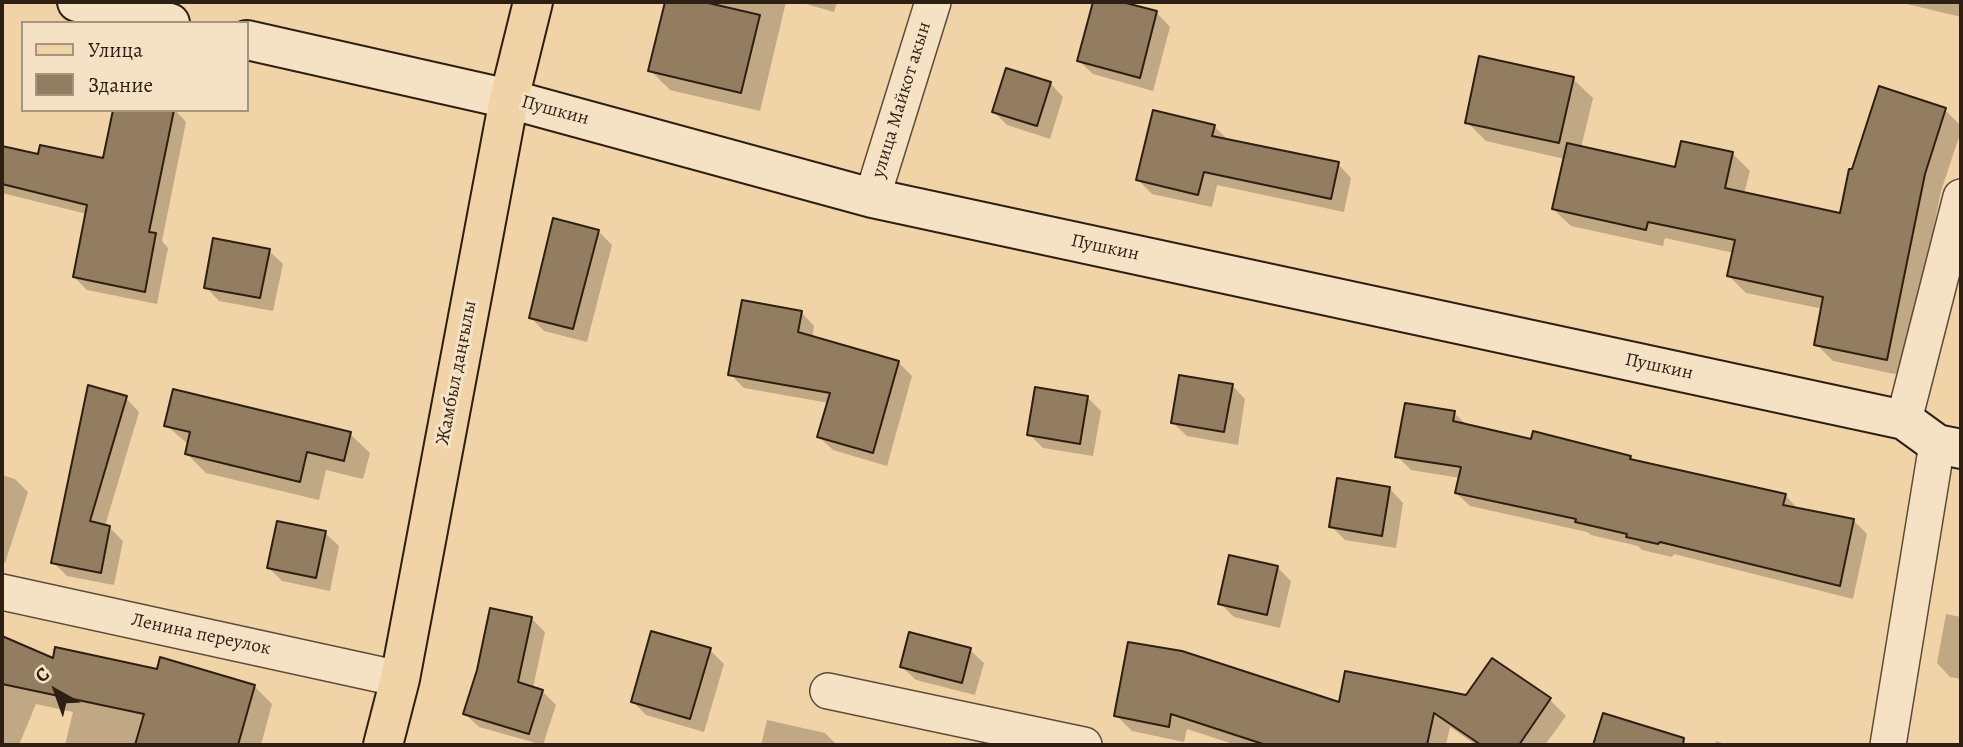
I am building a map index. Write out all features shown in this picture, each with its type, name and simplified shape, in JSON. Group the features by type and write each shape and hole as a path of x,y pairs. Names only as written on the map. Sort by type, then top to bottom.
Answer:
{"main road":[{"name":"Жамбыл даңғылы","path":"383,745 400,678 509,99 533,2"}],"street":[{"path":"77,2 161,21"},
{"name":"улица Майкот акын","path":"872,198 933,2"},
{"name":"Пушкин","path":"248,40 509,99 872,198 1904,420 1949,447"},
{"path":"1904,420 1961,197"},
{"path":"1888,745 1949,447"},
{"name":"Ленина переулок","path":"2,592 400,678"},
{"path":"828,691 1084,745"}],"building":[{"path":"665,2 704,2 760,15 741,93 648,71"},
{"path":"1093,2 1122,2 1157,11 1140,78 1077,61"},
{"path":"1479,56 1574,77 1559,143 1465,123"},
{"path":"1006,68 1051,82 1037,126 992,112"},
{"path":"1879,86 1946,108 1925,174 1887,360 1814,345 1823,297 1727,276 1735,240 1648,222 1646,230 1552,209 1567,143 1675,167 1681,141 1733,152 1725,188 1840,213 1849,169 1852,169"},
{"path":"1153,110 1215,125 1212,136 1339,162 1331,199 1204,172 1198,195 1136,180"},
{"path":"113,112 174,112 149,232 156,233 145,292 73,277 87,205 2,184 2,146 38,154 40,145 103,158"},
{"path":"553,218 599,230 573,329 529,318"},
{"path":"213,238 270,249 260,298 204,288"},
{"path":"742,300 802,311 798,332 899,361 873,453 817,437 830,393 728,375"},
{"path":"1179,375 1233,384 1224,432 1171,423"},
{"path":"88,385 127,396 90,521 110,526 101,573 51,563"},
{"path":"1035,387 1088,396 1080,444 1027,435"},
{"path":"173,389 351,432 344,461 307,452 300,482 185,454 190,432 164,426"},
{"path":"1405,403 1455,411 1453,421 1531,439 1533,431 1631,456 1630,459 1786,494 1783,505 1854,519 1840,586 1660,542 1658,544 1626,537 1627,534 1575,522 1576,519 1455,493 1461,467 1395,457"},
{"path":"1337,478 1390,487 1382,536 1329,527"},
{"path":"277,521 326,531 316,578 267,568"},
{"path":"1229,555 1278,566 1267,615 1218,604"},
{"path":"490,608 532,617 518,682 543,690 529,734 463,714 477,670"},
{"path":"651,631 711,648 690,719 631,702"},
{"path":"909,632 971,648 962,683 900,667"},
{"path":"2,636 53,658 55,647 157,669 160,657 255,685 238,745 135,745 144,714 2,684"},
{"path":"1128,642 1182,651 1339,702 1345,671 1466,695 1492,658 1551,698 1519,745 1481,745 1434,713 1427,745 1266,745 1171,714 1169,727 1114,716"},
{"path":"1603,713 1684,738 1683,745 1593,745"}]}
